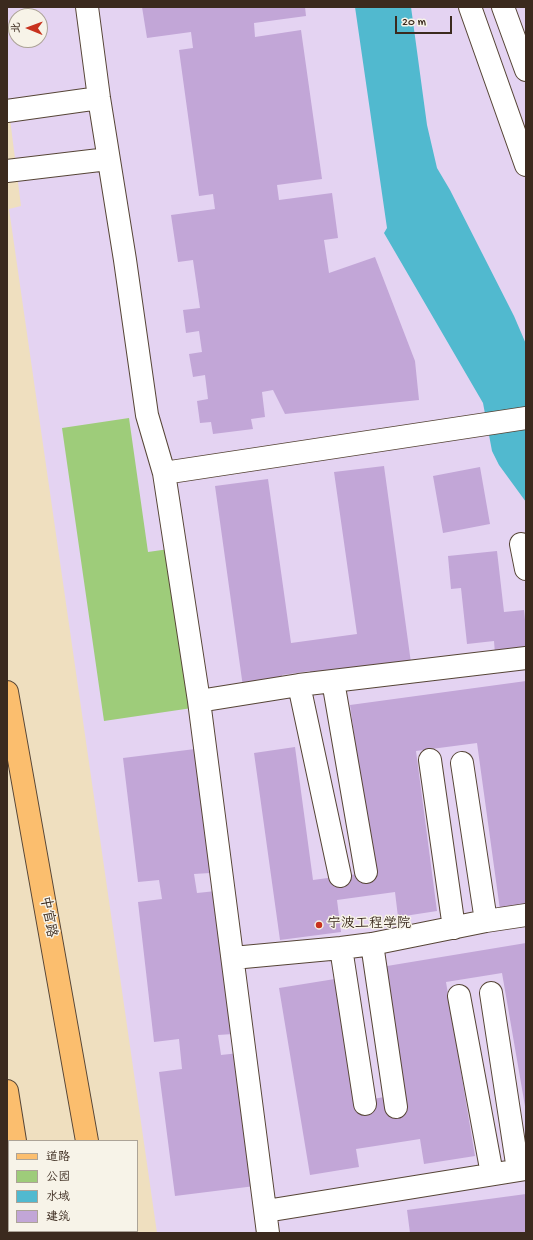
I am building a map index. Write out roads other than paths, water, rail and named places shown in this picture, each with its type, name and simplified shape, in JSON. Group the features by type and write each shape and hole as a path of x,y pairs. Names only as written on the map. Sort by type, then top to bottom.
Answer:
{"main road":[{"name":"中官路","path":"7,692 87,1140"},
{"path":"7,1091 15,1140"}],"street":[{"path":"87,7 108,159 126,260 147,415 164,473 199,701 268,1233"},
{"path":"470,7 526,165"},
{"path":"503,7 526,68"},
{"path":"7,111 99,98"},
{"path":"7,172 108,159"},
{"path":"164,473 526,418"},
{"path":"521,544 526,569"},
{"path":"199,701 333,681 526,658"},
{"path":"333,681 366,872"},
{"path":"298,686 340,876"},
{"path":"430,760 454,928"},
{"path":"462,763 486,921"},
{"path":"233,958 372,944 486,921 526,915"},
{"path":"372,944 396,1106"},
{"path":"341,948 365,1104"},
{"path":"266,1211 522,1169 491,992"},
{"path":"459,996 492,1174"}],"water":[{"path":"355,7 411,7 427,125 437,168 450,190 514,316 526,344 526,502 499,465 492,451 483,403 384,233 387,228"}],"place":[{"name":"宁波工程学院","path":"319,925"}]}
